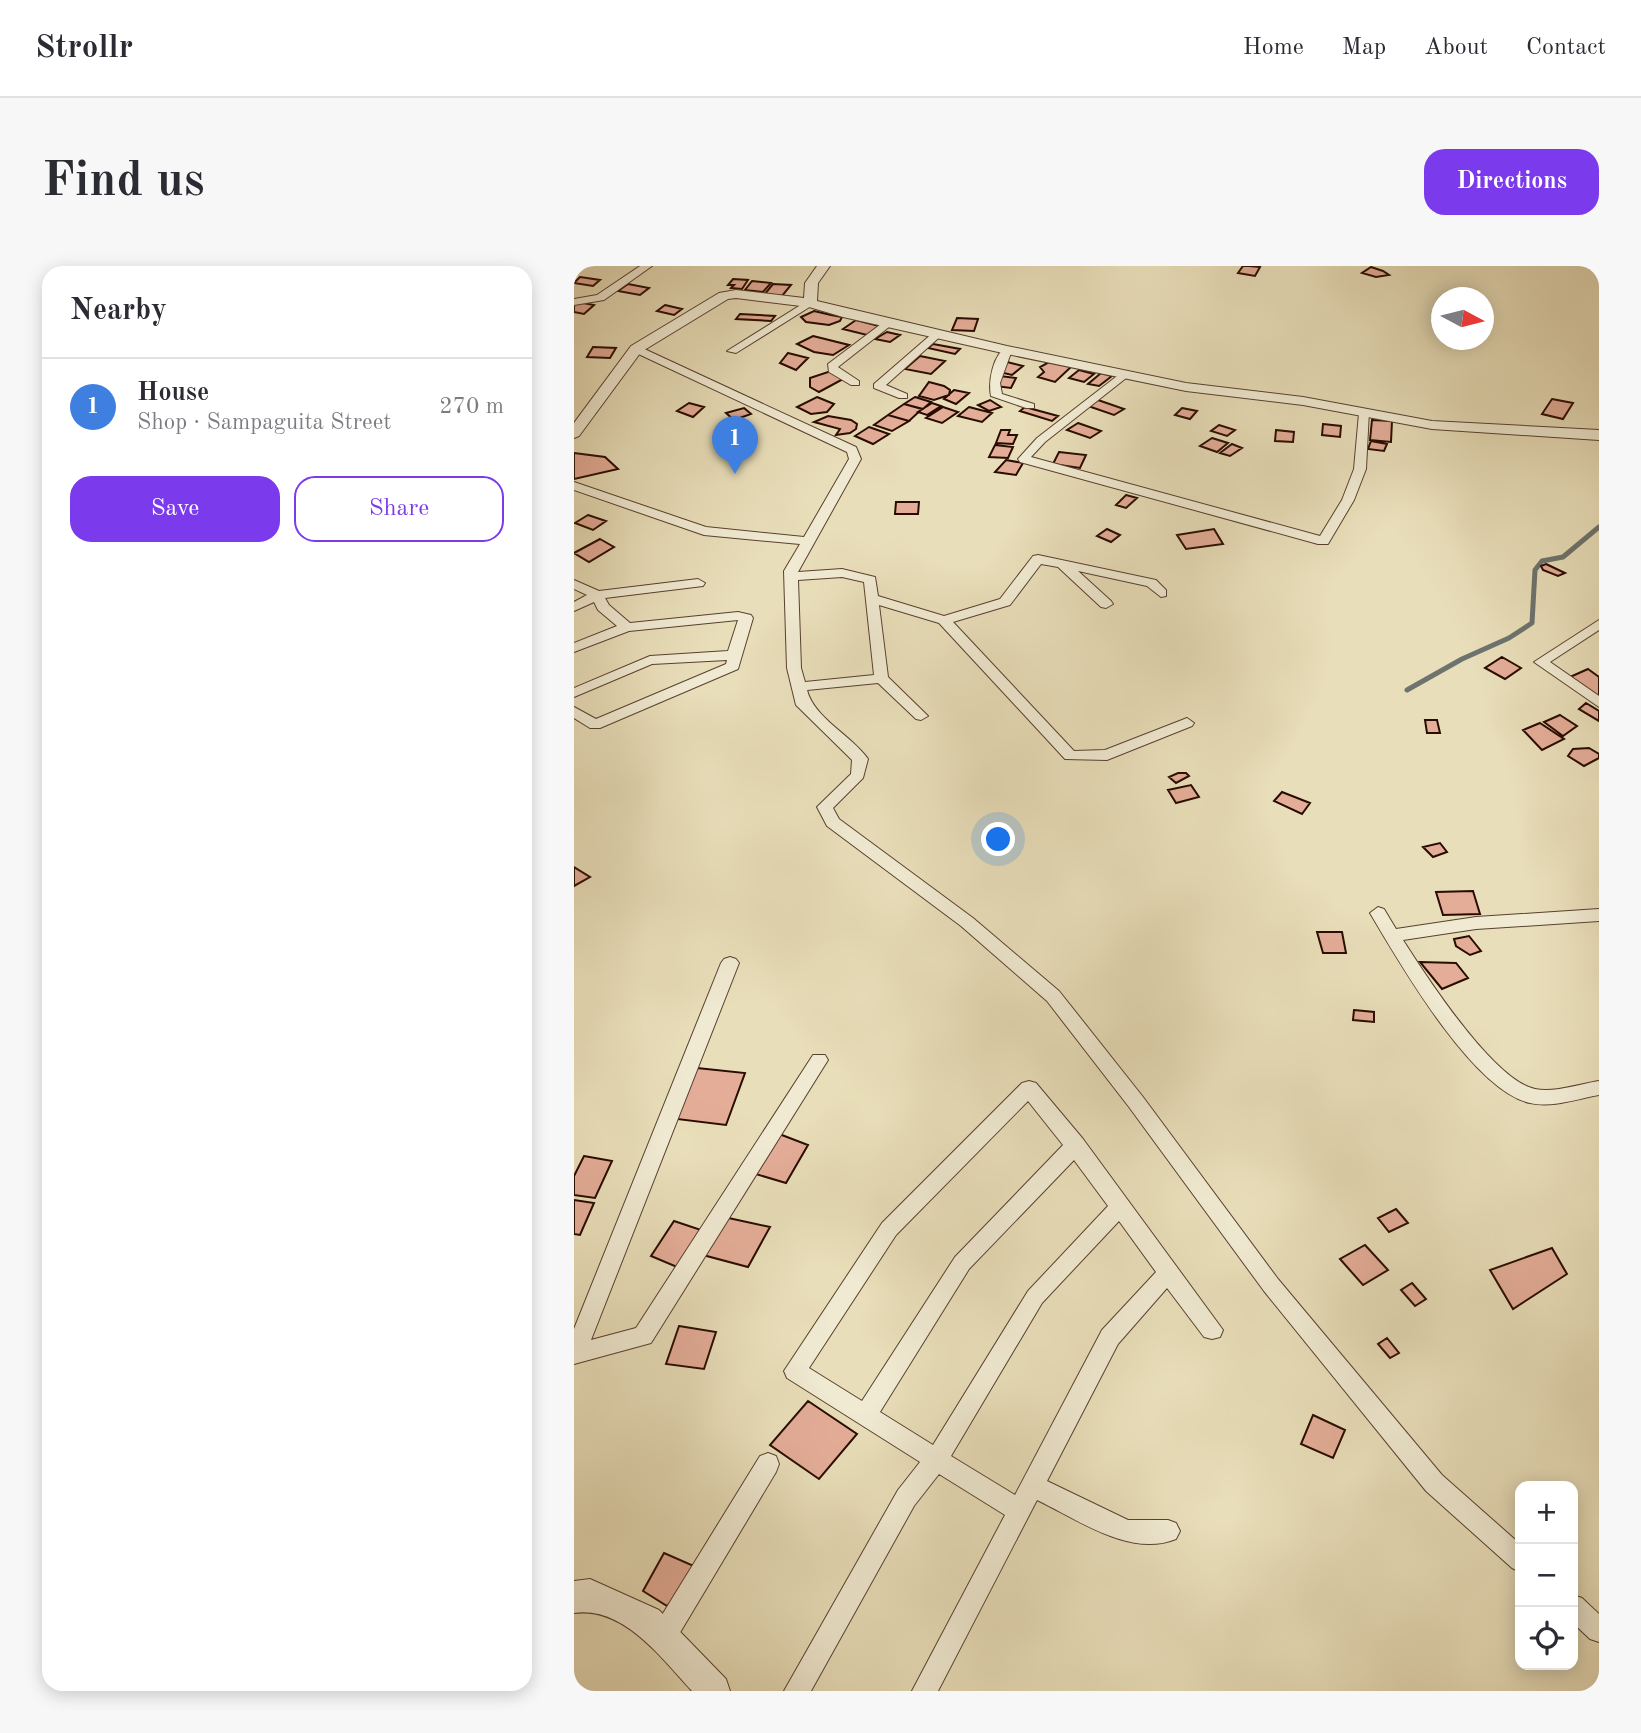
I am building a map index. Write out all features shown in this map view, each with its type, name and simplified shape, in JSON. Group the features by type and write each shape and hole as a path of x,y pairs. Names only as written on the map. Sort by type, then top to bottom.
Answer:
{"street":[{"path":"574,272 576,266"},
{"path":"574,302 600,298 647,266"},
{"path":"811,303 808,292 811,282 824,266"},
{"path":"574,433 636,349 724,296 736,294 811,303 842,313 1007,350 1186,387 1311,402 1432,425 1599,435"},
{"path":"732,351 811,303"},
{"path":"855,383 833,370 832,366 889,323"},
{"path":"903,396 878,386 938,334"},
{"path":"636,349 852,450 855,459 791,571 794,668 803,705 860,759 858,775 825,807 832,822 967,922 1053,996 1136,1102 1271,1284 1434,1483 1515,1556"},
{"path":"1007,350 994,383 997,396 1030,406"},
{"path":"1125,374 1041,440 1024,459 1323,541 1348,500 1360,469 1365,413"},
{"path":"574,486 704,531 807,541"},
{"path":"944,620 1005,601 1038,559 1151,583 1161,593"},
{"path":"1062,564 1106,604"},
{"path":"791,576 842,573 870,580 881,678 921,716"},
{"path":"574,607 597,595 698,583"},
{"path":"574,584 597,595 603,607 627,627"},
{"path":"872,598 944,620 1070,756 1107,755 1187,723"},
{"path":"574,648 627,627 738,616 746,618 733,666 595,725 574,711"},
{"path":"1599,624 1542,662 1599,703"},
{"path":"574,693 650,660 734,655"},
{"path":"799,687 881,678"},
{"path":"1378,913 1455,1030 1514,1089 1531,1096 1599,1088"},
{"path":"1392,936 1476,923 1599,915"},
{"path":"574,1353 730,963"},
{"path":"574,1353 643,1336 819,1060"},
{"path":"1019,1511 794,1371 890,1229 1029,1088 1076,1145 1167,1274 1212,1330"},
{"path":"865,1416 962,1263 1076,1145"},
{"path":"797,1691 906,1498 937,1460 1035,1297 1119,1208"},
{"path":"925,1691 1110,1337 1167,1274"},
{"path":"663,1637 768,1464"},
{"path":"1032,1486 1127,1531 1168,1531"},
{"path":"574,1597 590,1595 649,1621 714,1691"},
{"path":"1578,1611 1599,1630"}],"building":[{"path":"1243,266 1260,267 1255,276 1238,273"},
{"path":"1371,267 1389,275 1376,277 1362,273"},
{"path":"580,277 600,280 593,286 574,283"},
{"path":"733,279 748,280 742,289 728,285"},
{"path":"752,281 771,283 763,292 745,290"},
{"path":"628,284 649,288 640,295 618,291"},
{"path":"773,284 791,285 782,296 764,295"},
{"path":"578,302 594,305 584,314 574,312 574,305"},
{"path":"665,305 682,309 674,315 657,311"},
{"path":"814,311 842,317 840,321 829,325 806,322 801,317"},
{"path":"740,314 775,316 771,321 736,319"},
{"path":"957,318 978,319 974,331 952,330"},
{"path":"856,320 879,326 867,335 843,329"},
{"path":"887,332 900,335 890,342 875,339"},
{"path":"813,336 849,345 833,355 814,352 797,344"},
{"path":"933,344 960,349 955,354 928,348"},
{"path":"593,347 616,348 610,358 587,357"},
{"path":"788,353 808,358 796,370 780,363"},
{"path":"920,356 945,361 931,374 905,369"},
{"path":"1051,361 1072,366 1055,382 1038,377 1044,372 1040,367"},
{"path":"1007,362 1023,366 1012,375 995,371"},
{"path":"1079,370 1094,374 1084,382 1069,378"},
{"path":"831,371 845,378 819,392 810,387 810,378"},
{"path":"1101,373 1112,376 1099,386 1088,384"},
{"path":"1000,376 1016,378 1011,388 995,386"},
{"path":"929,382 944,386 950,390 949,395 934,400 919,396"},
{"path":"954,390 969,393 956,404 944,399"},
{"path":"817,397 834,404 827,412 811,414 797,407"},
{"path":"915,397 931,402 923,409 904,404"},
{"path":"1552,399 1573,403 1563,419 1542,414"},
{"path":"990,400 1001,407 989,411 978,405"},
{"path":"1098,400 1124,409 1114,415 1088,406"},
{"path":"689,403 704,407 693,417 677,411"},
{"path":"932,403 941,406 927,415 918,412"},
{"path":"904,404 922,409 909,421 888,415"},
{"path":"943,407 958,412 942,423 926,418"},
{"path":"969,407 992,413 982,422 958,416"},
{"path":"1025,407 1058,416 1052,421 1020,411"},
{"path":"744,408 751,414 734,420 726,413"},
{"path":"1182,408 1197,411 1190,419 1175,415"},
{"path":"888,415 909,421 892,431 874,425"},
{"path":"828,416 851,420 857,424 856,429 850,433 836,435 840,429 814,422"},
{"path":"1372,420 1392,421 1391,442 1370,440"},
{"path":"1078,423 1101,431 1090,438 1067,430"},
{"path":"1323,424 1341,426 1340,437 1322,435"},
{"path":"1219,425 1235,430 1227,436 1211,431"},
{"path":"869,427 889,434 873,444 855,436"},
{"path":"1001,430 1010,430 1008,435 1017,435 1013,444 996,443"},
{"path":"1276,430 1294,432 1293,442 1275,441"},
{"path":"1212,438 1228,443 1217,452 1200,446"},
{"path":"1371,441 1387,444 1384,451 1368,449"},
{"path":"1232,444 1242,448 1230,456 1220,453"},
{"path":"995,445 1013,447 1008,458 989,457"},
{"path":"1059,452 1086,455 1080,468 1053,464"},
{"path":"574,453 605,457 618,469 574,479"},
{"path":"1006,460 1023,463 1016,475 995,472"},
{"path":"1126,495 1137,498 1126,508 1116,505"},
{"path":"896,502 919,502 918,514 895,514"},
{"path":"588,515 606,521 593,530 575,523"},
{"path":"1107,529 1120,535 1111,542 1097,536"},
{"path":"1214,529 1223,544 1186,549 1177,535"},
{"path":"600,539 614,547 589,562 574,553"},
{"path":"1546,564 1565,573 1558,576 1543,570 1541,566"},
{"path":"1502,657 1521,668 1505,679 1485,668"},
{"path":"1588,669 1599,677 1599,697 1570,677"},
{"path":"1586,703 1599,711 1599,721 1579,709"},
{"path":"1560,715 1577,726 1563,736 1544,722"},
{"path":"1425,720 1437,720 1440,733 1427,733"},
{"path":"1540,723 1564,739 1542,750 1523,730"},
{"path":"1589,748 1599,754 1599,758 1584,766 1568,756 1573,749"},
{"path":"1186,773 1189,776 1176,783 1169,777"},
{"path":"1191,785 1199,797 1176,803 1168,790"},
{"path":"1282,792 1310,803 1302,814 1274,801"},
{"path":"1440,843 1447,852 1433,857 1423,847"},
{"path":"574,867 590,877 574,886"},
{"path":"1473,891 1480,914 1443,915 1436,892"},
{"path":"1317,932 1342,932 1346,953 1323,953"},
{"path":"1469,936 1481,951 1470,955 1456,946 1454,939"},
{"path":"1420,962 1456,963 1468,978 1442,989"},
{"path":"1354,1010 1374,1012 1374,1022 1353,1020"},
{"path":"697,1068 745,1073 726,1125 677,1119"},
{"path":"774,1132 808,1145 786,1183 749,1172"},
{"path":"584,1156 612,1161 595,1198 574,1195 574,1176"},
{"path":"574,1200 594,1203 580,1235 574,1234"},
{"path":"1396,1209 1408,1223 1389,1232 1378,1218"},
{"path":"724,1217 770,1227 748,1267 703,1255"},
{"path":"674,1221 701,1230 677,1267 651,1256"},
{"path":"1365,1245 1388,1270 1363,1285 1340,1259"},
{"path":"1552,1248 1567,1274 1513,1309 1490,1270"},
{"path":"1412,1283 1426,1299 1415,1306 1401,1290"},
{"path":"679,1326 716,1332 704,1369 666,1364"},
{"path":"1387,1338 1399,1353 1390,1358 1378,1344"},
{"path":"808,1401 857,1434 819,1479 770,1445"},
{"path":"1313,1415 1345,1430 1333,1458 1301,1444"},
{"path":"664,1553 703,1570 667,1606 643,1591"}],"waterway":[{"path":"1407,690 1462,659 1509,638 1532,623 1535,570 1542,561 1563,557 1599,527"}],"place":[{"name":"House","path":"735,474"}]}
